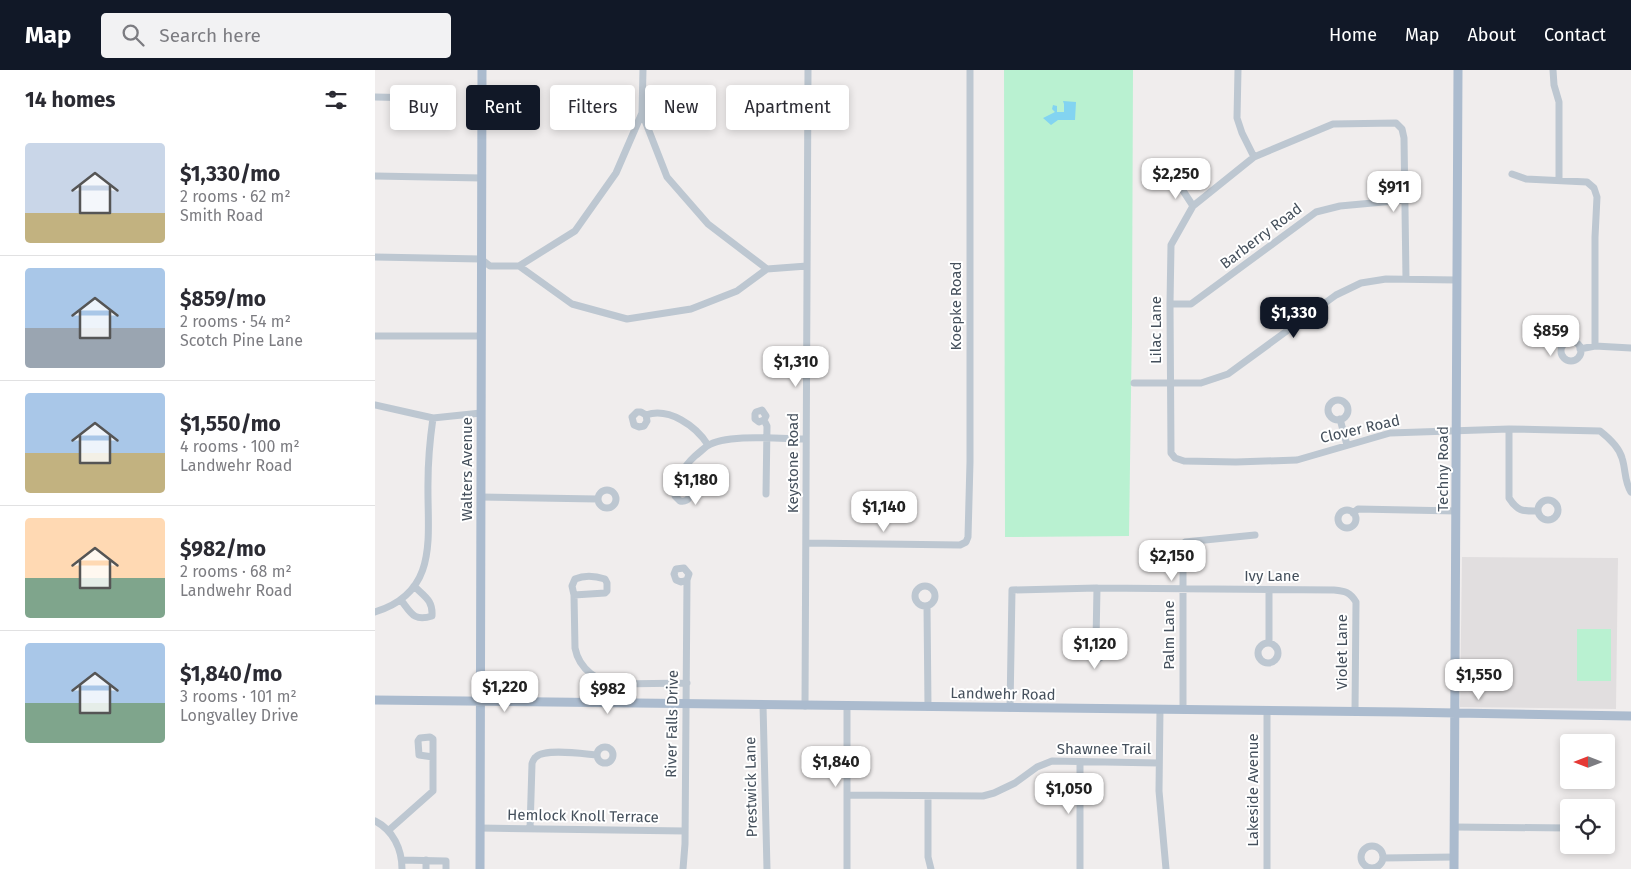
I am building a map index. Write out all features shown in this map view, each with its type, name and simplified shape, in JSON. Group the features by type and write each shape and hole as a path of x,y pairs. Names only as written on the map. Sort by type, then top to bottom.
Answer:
{"main road":[{"name":"Walters Avenue","path":"480,869 482,70"},
{"name":"Techny Road","path":"1454,869 1458,70"},
{"name":"Landwehr Road","path":"375,700 1631,716"}],"street":[{"path":"375,257 481,259 490,266 519,266 575,231 616,173 642,113 643,70"},
{"name":"Keystone Road","path":"805,706 808,70"},
{"name":"Koepke Road","path":"806,543 960,545 966,542 969,534 969,70"},
{"path":"1238,70 1237,118 1254,157"},
{"path":"1553,70 1554,85 1559,102 1559,180"},
{"path":"375,97 390,97"},
{"path":"642,113 667,177 708,224 767,268"},
{"path":"1178,183 1193,206 1254,157 1333,124 1396,123 1404,132 1406,280"},
{"path":"1512,174 1526,179 1587,182 1594,188 1597,197 1595,346"},
{"path":"375,176 481,178"},
{"name":"Barberry Road","path":"1170,304 1191,304 1316,212 1340,206 1405,200"},
{"name":"Lilac Lane","path":"1175,458 1171,453 1170,444 1171,245 1193,206"},
{"path":"519,266 572,304 627,319 691,309 737,290 767,268 807,266"},
{"path":"1134,383 1201,383 1228,374 1336,295 1361,283 1386,279 1457,280"},
{"path":"375,336 481,336"},
{"path":"1580,348 1595,346 1631,348"},
{"path":"375,405 433,418 481,413"},
{"path":"646,415 653,412 678,418 692,427 704,438 708,445"},
{"path":"375,612 388,608 408,594 426,562 429,444 433,418"},
{"path":"1341,419 1347,446"},
{"path":"764,420 767,426 766,494"},
{"path":"1509,430 1509,498 1519,510 1538,511"},
{"name":"Clover Road","path":"1175,458 1184,461 1236,462 1297,460 1390,433 1414,431 1600,431 1615,444 1622,457 1626,484 1631,492"},
{"path":"677,490 681,472 708,445 742,438 806,439"},
{"path":"481,497 597,499"},
{"path":"1353,513 1358,509 1456,511"},
{"name":"Palm Lane","path":"1183,710 1183,547 1185,542 1255,535"},
{"path":"574,595 605,593 607,591 607,583 605,579 581,576 575,579 572,586 576,655 582,665 595,677 609,684 687,683"},
{"name":"River Falls Drive","path":"683,869 687,580"},
{"path":"401,600 412,615 423,619 432,616 433,606 414,586"},
{"path":"1096,641 1097,588"},
{"name":"Ivy Lane","path":"1010,708 1012,590 1097,588 1334,590 1345,591 1351,594"},
{"path":"1269,590 1269,643"},
{"name":"Violet Lane","path":"1351,594 1356,602 1355,712"},
{"path":"927,606 928,707"},
{"name":"Prestwick Lane","path":"763,705 767,869"},
{"path":"847,706 847,869"},
{"path":"1160,709 1159,791 1166,869"},
{"name":"Lakeside Avenue","path":"1267,710 1267,869"},
{"path":"530,829 532,764 535,758 541,754 550,753 597,754"},
{"path":"389,830 433,791 433,757"},
{"name":"Shawnee Trail","path":"847,795 983,796 1015,783 1037,767 1052,762 1159,763"},
{"path":"1080,762 1080,869"},
{"path":"928,796 928,857 931,869"},
{"path":"375,820 389,830 398,846 402,860 402,869"},
{"path":"1454,827 1560,828"},
{"name":"Hemlock Knoll Terrace","path":"480,828 685,831"},
{"path":"1383,858 1454,857"},
{"path":"402,860 446,861 446,869"},
{"path":"426,860 426,869"}],"shaded area":[{"path":"1462,557 1618,558 1616,709 1460,707"}],"green space":[{"path":"1004,70 1133,70 1129,536 1005,537"},
{"path":"1577,629 1611,629 1611,681 1577,681"}],"water":[{"path":"1063,101 1076,102 1075,120 1058,120 1051,125 1043,118 1055,112 1052,109 1053,105 1057,106 1057,112 1064,112"}]}
